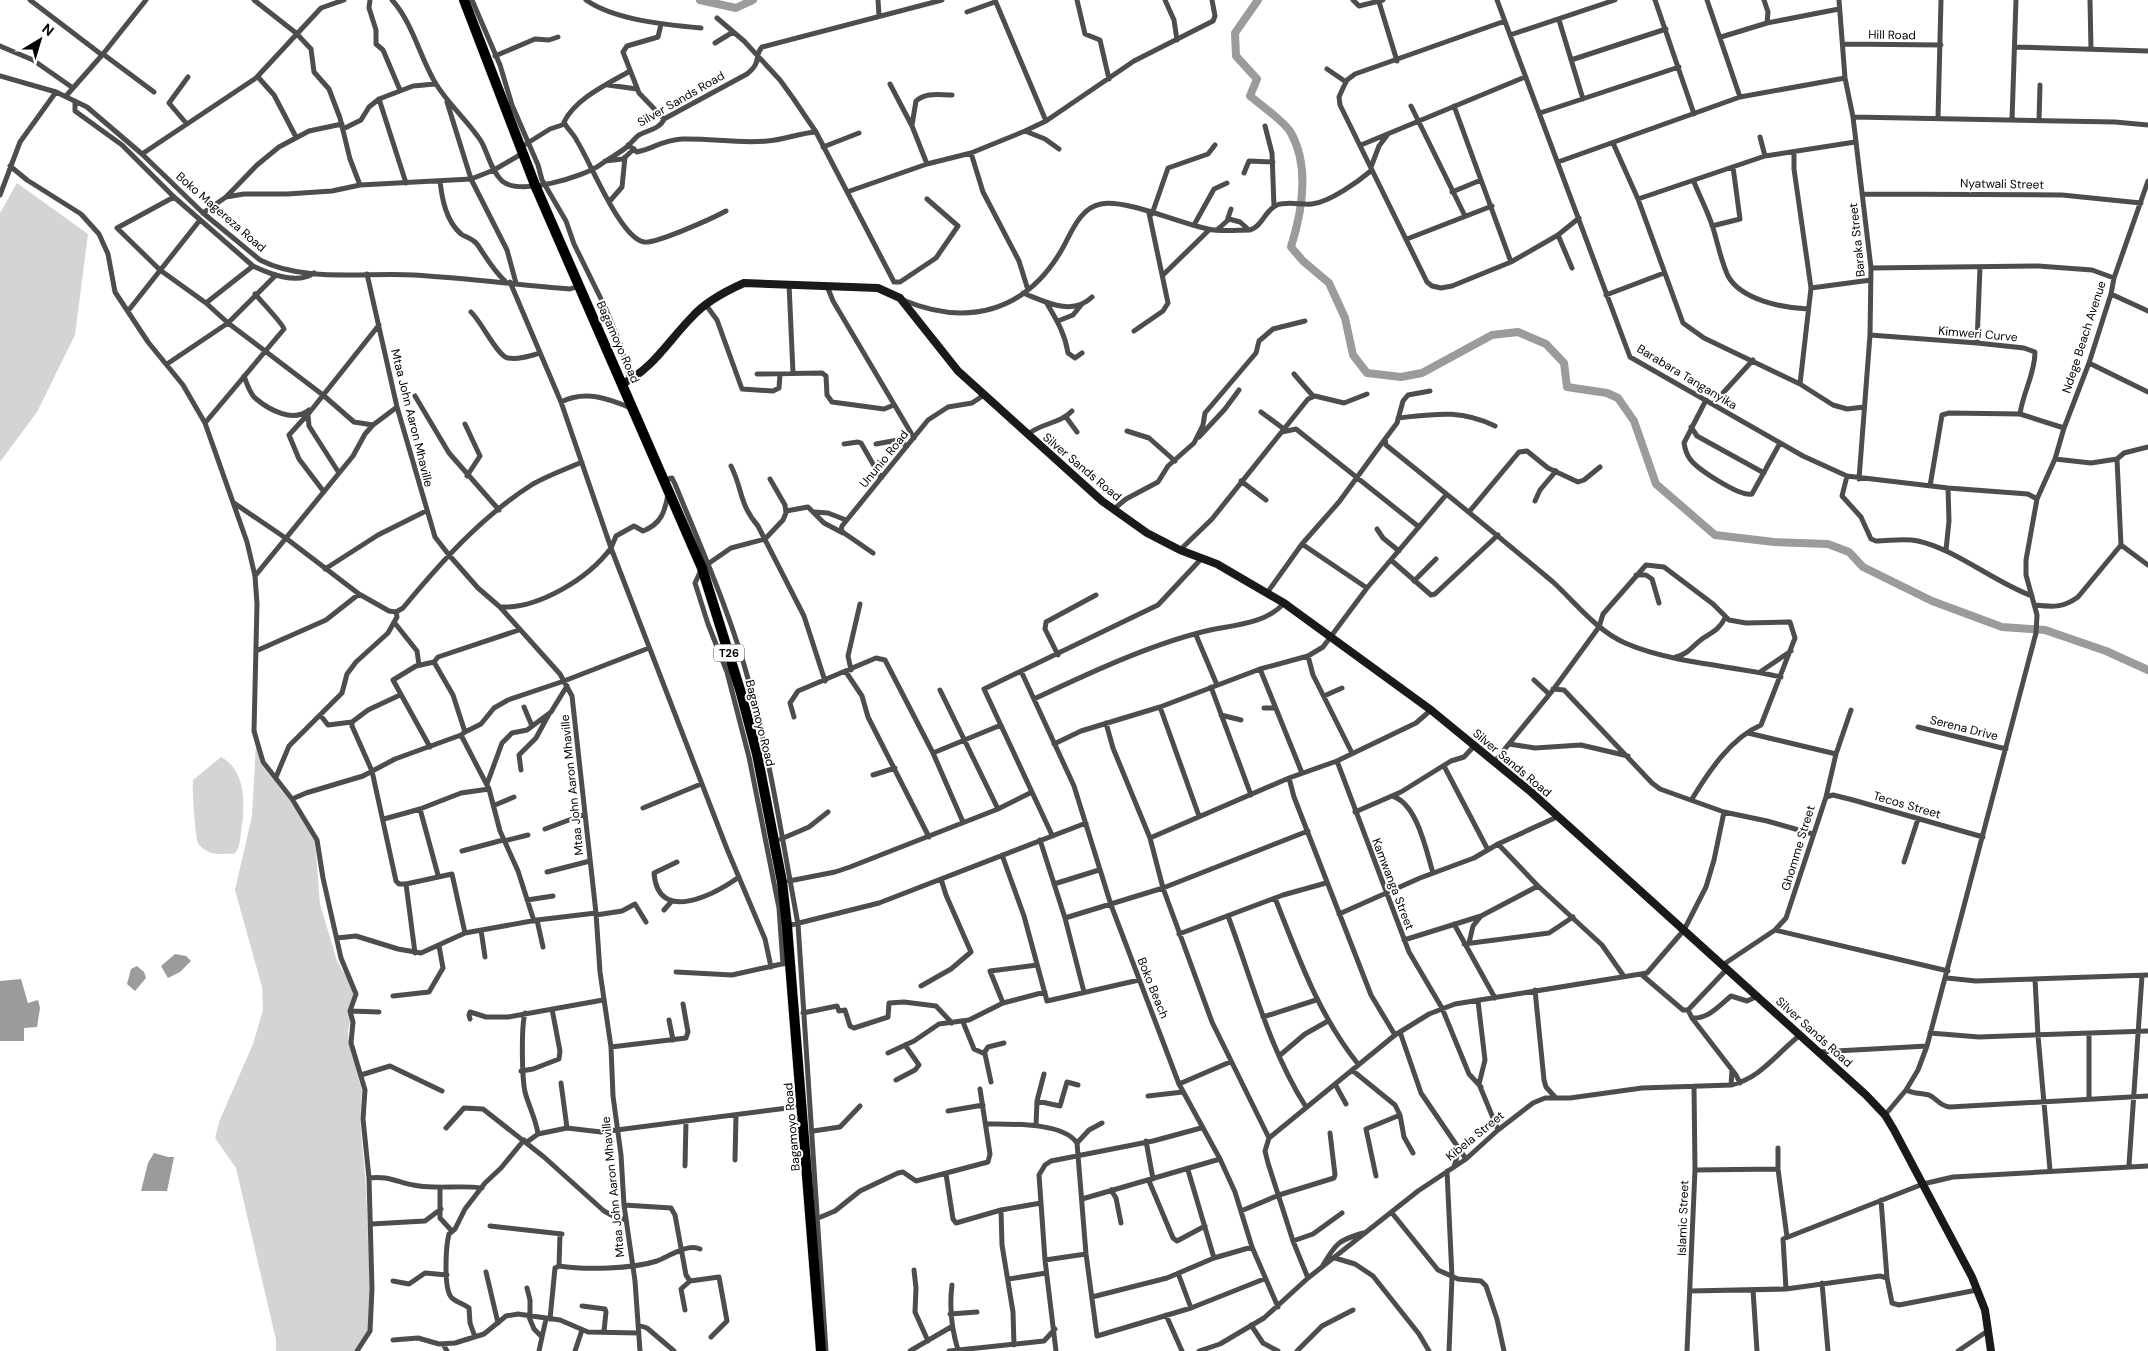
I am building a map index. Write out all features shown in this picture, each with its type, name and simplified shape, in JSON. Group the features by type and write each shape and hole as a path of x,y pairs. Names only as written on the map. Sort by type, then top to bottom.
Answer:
{"highway":[{"name":"Bagamoyo Road","path":"464,0 579,286 626,382 634,409 668,492 705,566 737,694 757,754 787,881 793,925 787,963 803,1106 821,1351"}],"street":[{"path":"30,0 154,92"},
{"path":"66,96 103,54 146,0"},
{"path":"254,0 296,33 311,49 314,72 329,89 343,126 350,159 360,185"},
{"path":"142,154 258,76 274,61 296,33 321,8 344,0"},
{"path":"370,0 369,8 376,30 376,44 382,50 400,90"},
{"name":"Silver Sands Road","path":"392,0 402,14 436,84 447,100 473,128 494,170 506,184 540,185 593,170 628,146 640,134 654,129 664,119 755,68 758,50 762,47 942,0"},
{"path":"472,0 495,56 524,148"},
{"path":"586,0 610,11 648,23 701,28"},
{"path":"878,0 879,15"},
{"path":"1077,0 1085,34 1100,40 1109,79"},
{"path":"1165,0 1174,20 1177,40"},
{"path":"846,192 927,164 971,153 1046,121 1096,85 1109,79 1134,61 1213,21 1216,16 1212,0"},
{"path":"1353,0 1359,6 1381,1 1397,61"},
{"name":"Barabara Tanganyika","path":"1497,0 1630,357 1829,470 1859,479 2028,494 2037,499"},
{"path":"1510,35 1615,0"},
{"path":"1655,0 1679,67 1686,97 1694,114"},
{"path":"1707,0 1740,97"},
{"path":"1764,0 1768,12 1767,23"},
{"name":"Baraka Street","path":"1839,0 1845,78 1853,117 1871,268 1870,335 1859,479"},
{"path":"1938,118 1941,0"},
{"path":"2012,120 2016,47 2016,0"},
{"path":"2090,0 2091,49"},
{"path":"967,12 995,1 1046,121"},
{"path":"1721,37 1767,23 1840,10"},
{"path":"717,18 780,80 816,132 894,282 890,292"},
{"path":"1559,20 1583,99"},
{"path":"1506,22 1355,74 1346,82 1340,98 1340,105 1428,282 1432,286 1452,286 1511,262 1558,235 1579,218"},
{"path":"661,24 658,37 627,46 624,50 637,89 664,119"},
{"path":"1571,60 1666,29"},
{"path":"715,43 733,32"},
{"path":"495,56 535,39 549,40 558,37"},
{"name":"Hill Road","path":"1842,44 1941,45"},
{"path":"0,46 33,60 73,88"},
{"path":"2016,47 2148,51"},
{"path":"1540,113 1679,67"},
{"path":"1327,70 1346,82"},
{"path":"226,197 244,194 332,190 360,185 472,179 494,170 550,129 565,124 573,109 630,71"},
{"name":"Boko Magereza Road","path":"0,76 56,92 87,107 142,154 203,213 260,260 283,269 314,273 412,275 510,282 570,289 579,286"},
{"path":"258,76 274,95 296,137"},
{"path":"186,123 169,103 188,77"},
{"path":"1361,145 1525,77"},
{"path":"1558,162 1740,97 1845,78"},
{"path":"203,213 226,197 257,165 296,137 309,131 343,126 361,120 369,108 380,99 400,90 413,86 436,84"},
{"path":"890,84 912,126 927,164"},
{"path":"2039,121 2040,84"},
{"path":"607,85 637,89"},
{"path":"0,195 20,142 56,92"},
{"path":"912,126 916,100 928,94 952,95"},
{"path":"380,99 406,183"},
{"path":"447,100 472,179 508,250 510,282 560,402 611,548 701,784 765,939 771,967"},
{"path":"75,101 75,112 122,145 174,197 253,266 276,275 298,278 314,273"},
{"path":"1411,106 1465,216"},
{"path":"1454,106 1511,262"},
{"path":"1853,117 2148,125"},
{"path":"805,133 808,120"},
{"path":"565,124 577,140 608,202 626,229 635,238 647,243 699,224 726,211"},
{"path":"1265,126 1271,145 1273,162 1274,207"},
{"path":"1025,131 1045,139 1059,149"},
{"path":"628,146 637,152 653,145 675,140 746,143 786,140 805,133 816,132"},
{"path":"823,147 859,133"},
{"path":"540,185 566,221 605,307 620,346 626,382 651,365 690,318 725,292 744,283 878,288 921,307 955,314 977,312 1004,304 1042,278 1082,214 1091,207 1112,202 1209,230 1255,229 1265,214 1280,204 1319,202 1348,187 1372,168 1379,146 1388,134"},
{"path":"1760,137 1765,156"},
{"path":"1638,199 1694,182 1765,156 1855,142"},
{"path":"1613,143 1638,199 1683,323 1704,338 1800,384 1840,408 1864,407"},
{"path":"1134,331 1166,307 1168,303 1151,213 1168,168 1208,154 1216,145"},
{"path":"605,161 626,157 634,149"},
{"path":"971,153 983,192 1019,261 1025,291"},
{"path":"1794,153 1794,170 1810,288 1800,384"},
{"path":"608,202 622,187 626,157"},
{"path":"1244,173 1249,161 1273,162"},
{"path":"10,166 27,180 81,214 99,234 108,254 115,292 183,385 206,423 234,503 256,576 254,731 263,762 292,799 317,840 341,958 356,994 350,1011 352,1022 351,1043 365,1090 362,1118 369,1178 371,1224 371,1326 368,1337 357,1351"},
{"path":"1712,226 1740,219 1733,167"},
{"path":"1452,192 1482,180"},
{"path":"440,181 444,206 452,224 462,235 476,243 497,274 510,282"},
{"name":"Ndege Beach Avenue","path":"1885,1115 1906,1090 1918,1070 1947,978 2036,633 2037,615 2026,580 2026,560 2037,499 2055,459 2064,428 2089,363 2111,294 2114,278 2140,203 2146,195 2148,181"},
{"path":"1694,182 1712,226 1729,277 1740,290 1784,307 1808,309"},
{"path":"1194,225 1214,189 1226,183"},
{"name":"Nyatwali Street","path":"1863,194 2062,195 2140,203"},
{"path":"174,197 118,228 160,270 206,303 228,323 358,424 373,425"},
{"path":"894,282 900,282 936,258 958,226 927,199"},
{"path":"1407,238 1492,206"},
{"path":"1216,230 1229,219 1231,209"},
{"path":"1229,219 1240,222 1249,230"},
{"path":"128,311 200,220"},
{"path":"1162,275 1209,230"},
{"path":"1558,235 1572,268"},
{"path":"206,303 253,266"},
{"path":"1977,343 1980,267"},
{"path":"1871,268 2079,268 2103,272 2114,278"},
{"path":"1606,294 1664,273"},
{"name":"Mtaa John Aaron Mhaville","path":"367,274 397,407 426,512 435,537 449,555 500,607 566,684 575,713 603,1000 611,1047 613,1096 640,1351"},
{"path":"166,364 228,323 276,275"},
{"path":"1810,288 1871,280"},
{"path":"788,284 793,374"},
{"path":"828,286 833,301 914,438"},
{"path":"1025,291 1060,307 1082,304"},
{"path":"206,423 284,328 255,294"},
{"path":"2111,294 2148,311"},
{"path":"1058,321 1073,315 1082,304 1092,297"},
{"name":"Silver Sands Road","path":"900,298 940,350 984,395 1102,501 1147,533 1180,550 1217,564 1284,603 1431,710 1494,761 1725,966 1799,1036 1866,1095 1885,1115 1923,1184 1977,1290 1985,1310 1992,1351"},
{"path":"1046,302 1058,321 1070,356 1075,358 1082,353"},
{"path":"706,305 717,320 742,389 773,391 779,388 780,374"},
{"path":"471,312 486,329 501,355 506,358 540,353"},
{"path":"1196,440 1203,425 1205,413 1256,353 1259,341 1273,329 1305,321"},
{"path":"324,492 299,458 288,435 315,406 379,325"},
{"name":"Kimweri Curve","path":"1870,335 1977,343 2024,348 2035,352 2035,364 2020,414"},
{"path":"1713,404 1753,360"},
{"path":"2089,363 2148,392"},
{"path":"756,374 824,375 827,395 832,402 884,409 894,405"},
{"path":"1294,374 1313,396 1344,403 1367,394"},
{"path":"244,376 256,398 278,412 299,416 315,406"},
{"path":"1114,510 1126,499 1153,486 1226,409 1239,390"},
{"path":"1267,593 1302,544 1339,502 1385,439 1398,418 1408,394 1430,391"},
{"path":"560,402 572,396 589,395 609,399 634,409"},
{"name":"Ununio Road","path":"846,520 933,416 948,406 972,403 984,395"},
{"path":"415,396 431,425 467,476 499,510"},
{"path":"1180,550 1212,519 1299,409 1313,396"},
{"path":"1706,400 1684,439 1685,450 1690,459 1709,474 1749,495 1754,492 1780,443"},
{"path":"256,576 339,473 373,425 397,407"},
{"path":"1027,435 1049,422 1066,417 1072,411"},
{"path":"1261,412 1283,431 1296,429 1419,527"},
{"path":"1398,418 1441,412 1471,416 1495,426"},
{"path":"1930,486 1942,415 1949,413 2020,414 2064,428"},
{"path":"308,414 309,426 339,473"},
{"path":"1066,417 1077,432"},
{"path":"465,424 480,456 467,476"},
{"path":"1690,427 1697,436 1764,473"},
{"path":"1127,432 1149,438 1175,461"},
{"path":"1385,439 1386,445 1557,586 1599,626 1625,642 1675,657 1781,677"},
{"path":"876,444 898,440 907,446"},
{"path":"844,444 861,443 881,478"},
{"path":"2055,459 2091,463 2116,459 2124,453 2148,447"},
{"path":"1469,512 1519,452 1527,451 1548,468 1578,482 1600,467"},
{"path":"2035,605 2058,607 2070,603 2078,597 2121,545 2116,459"},
{"path":"234,503 287,539 358,594 389,611 396,612 403,608 449,555 499,510 539,481 582,462"},
{"path":"731,466 740,483 742,502 776,564 787,580 804,616 825,681"},
{"path":"1535,501 1540,490 1556,471"},
{"path":"1848,476 1842,496 1861,517 1871,539 1876,541 1916,541 1946,550 2009,587 2032,596"},
{"path":"664,480 672,478 705,566 737,643 750,686 778,840 809,827 828,812"},
{"path":"705,566 731,548 764,539 783,520 786,511 785,505 770,479"},
{"path":"1241,481 1266,500"},
{"path":"1946,550 1948,488"},
{"path":"500,607 522,606 542,599 594,566 611,548 616,536 634,526 643,532 662,518 668,492"},
{"path":"1054,744 1081,732 1160,707 1260,669 1308,656 1323,647 1333,637 1367,588 1446,495"},
{"path":"786,511 805,507 814,512 824,523 844,533 873,553"},
{"path":"325,570 378,535 426,512"},
{"path":"814,512 828,513 846,520 841,529 844,533"},
{"path":"1377,529 1383,538 1398,551"},
{"path":"1390,560 1431,595 1435,594 1498,536"},
{"path":"1302,544 1367,588"},
{"path":"2121,545 2148,565"},
{"path":"1052,835 984,689 1058,655 1158,605 1202,558"},
{"path":"1414,581 1436,559"},
{"path":"1494,761 1551,692 1599,626 1603,614 1636,575 1648,565 1664,567 1713,604 1725,618 1746,623 1789,622 1795,638 1761,725 1752,728 1711,769 1692,799"},
{"path":"1636,575 1648,576 1652,579 1659,603"},
{"path":"256,652 326,620 358,594"},
{"path":"1058,655 1045,628 1046,622 1096,595"},
{"path":"1034,700 1107,666 1196,635 1272,616 1284,603"},
{"path":"860,604 848,656 848,671 862,696 868,717 928,837"},
{"path":"276,777 289,746 342,693 347,674 356,662 382,639 394,622 396,612"},
{"path":"1675,657 1688,653 1701,640 1715,632 1725,618"},
{"path":"394,622 417,651 419,665"},
{"path":"430,747 393,680 419,665 434,662 438,657 519,630"},
{"path":"1196,635 1218,685"},
{"path":"292,799 363,776 395,759 463,734 481,724 494,708 508,700 566,684 649,648"},
{"path":"1760,672 1791,651"},
{"path":"1308,656 1313,675 1352,753"},
{"path":"794,717 790,703 794,694 876,658 885,660 933,753 963,822"},
{"path":"434,662 453,695 463,734 488,786 495,805 503,840 518,871 527,900 536,920 543,946"},
{"path":"1260,669 1302,773"},
{"name":"Boko Beach","path":"1021,671 1074,786 1111,905 1179,1084 1201,1128 1220,1159 1241,1211 1264,1279 1278,1307"},
{"path":"1534,680 1551,692 1564,690 1629,756 1656,787 1724,812 1767,820 1812,834"},
{"path":"521,770 519,755 536,738 566,684"},
{"path":"1211,687 1251,795"},
{"path":"1324,696 1342,688"},
{"path":"940,690 998,809"},
{"path":"676,972 732,975 787,963 772,869 737,694"},
{"path":"321,716 328,725 352,722 376,705 400,695"},
{"path":"524,707 532,726"},
{"path":"1160,707 1199,816"},
{"path":"1264,708 1275,708"},
{"path":"1150,838 1289,778 1337,761 1416,723 1431,710"},
{"name":"Ghomme Street","path":"1688,1010 1725,966 1775,930 1786,918 1812,834 1826,797 1836,754 1851,710"},
{"path":"488,786 502,743 512,733 532,726 549,714"},
{"path":"1221,715 1241,720"},
{"path":"352,722 372,771 384,820 394,877 399,884 406,884 438,875 452,874 466,934"},
{"path":"1106,723 1150,838 1163,888 1212,1022 1269,1138"},
{"path":"933,753 964,742 1000,725"},
{"name":"Serena Drive","path":"1918,727 2006,749"},
{"path":"1748,733 1836,754"},
{"path":"1355,812 1403,791 1444,766 1464,757 1474,744"},
{"path":"1509,744 1551,749 1581,745 1629,756"},
{"name":"Kamwanga Street","path":"1337,761 1409,952 1442,1008 1469,1074 1481,1087"},
{"path":"1444,766 1488,850"},
{"path":"873,775 895,768"},
{"path":"1289,778 1326,883 1371,995 1398,1034 1422,1093 1466,1159"},
{"path":"643,808 701,784"},
{"path":"384,820 420,809 461,793 488,786"},
{"path":"1403,791 1403,800 1414,818 1433,873"},
{"path":"787,881 835,872 998,809 1032,792"},
{"name":"Tecos Street","path":"1826,797 1833,795 1854,800 1983,836"},
{"path":"1392,796 1403,800"},
{"path":"495,805 514,798"},
{"path":"420,809 438,875"},
{"path":"1308,1278 1293,1241 1265,1152 1269,1138 1358,1064 1416,1020 1442,1008 1623,975 1642,975 1654,966 1684,930 1706,886 1714,860 1724,812"},
{"path":"545,828 585,814"},
{"path":"1339,914 1433,873 1474,858 1498,844 1557,817"},
{"path":"1904,862 1918,819"},
{"path":"826,1351 816,1219 813,1131 793,925 879,903 1086,823"},
{"path":"1065,918 1163,888 1308,831"},
{"path":"462,852 528,835"},
{"path":"1040,840 1065,918 1084,992"},
{"path":"1498,844 1538,886 1602,945 1623,975"},
{"path":"1002,854 1024,916 1049,1002 1139,980"},
{"path":"547,872 590,860"},
{"path":"677,862 654,872 662,894 671,902 691,902 739,877"},
{"path":"1054,884 1099,870"},
{"path":"921,986 951,969 971,952 961,932 941,879"},
{"path":"1179,934 1275,898 1326,883"},
{"path":"406,884 415,953"},
{"path":"1404,940 1481,916 1538,886"},
{"path":"527,900 553,896"},
{"path":"1275,898 1316,1000 1358,1064"},
{"path":"664,910 671,902"},
{"path":"337,938 356,936 415,953 481,930 536,920 622,911 635,904 646,922"},
{"path":"1228,916 1279,1056 1295,1090 1306,1107"},
{"path":"1466,943 1473,926 1481,916"},
{"path":"1466,943 1548,933 1573,917"},
{"path":"1454,924 1495,998"},
{"path":"481,930 485,957"},
{"path":"1775,930 1948,971"},
{"path":"393,996 429,992 443,968 439,946"},
{"path":"1002,1003 990,971 1037,964"},
{"path":"1642,975 1683,1010 1688,1010 1740,1083"},
{"path":"1947,978 1976,981 2145,975 2138,1031 2128,1165"},
{"path":"2035,979 2050,1170"},
{"path":"1535,990 1544,1080 1546,1087 1555,1097"},
{"path":"888,1053 939,1024 963,1022 1002,1003 1045,992"},
{"path":"1692,1018 1699,1019 1709,1015 1732,996 1747,1002 1758,996"},
{"path":"470,1020 468,1014 474,1012 491,1017 603,1000"},
{"path":"1263,1016 1316,1000"},
{"path":"1478,1001 1485,1060 1479,1084 1498,1130"},
{"path":"803,1013 837,1006 839,1010 845,1010 850,1026 854,1028 888,1016 889,1003 904,1002 936,1006 952,1023"},
{"path":"611,1047 673,1040 687,1036 683,1004"},
{"path":"521,1071 533,1069 559,1059 560,1051 552,1009"},
{"path":"350,1011 379,1012"},
{"path":"525,1013 521,1071 538,1134"},
{"path":"669,1020 673,1040"},
{"path":"1279,1056 1305,1034 1328,1020"},
{"path":"963,1022 974,1049 984,1053 990,1067 991,1082"},
{"path":"1930,1033 1979,1037 2089,1035 2148,1031"},
{"path":"2089,1035 2090,1099"},
{"name":"Kibela Street","path":"1199,1351 1220,1344 1278,1307 1308,1278 1392,1212 1466,1159 1498,1130 1533,1104 1545,1098 1570,1098 1642,1088 1731,1085 1740,1083 1761,1071 1799,1036"},
{"path":"984,1053 988,1047 1004,1043"},
{"path":"896,1080 915,1070 919,1065 905,1045"},
{"path":"1817,1052 1927,1046"},
{"path":"1179,1084 1230,1062"},
{"path":"361,1075 390,1066 442,1091"},
{"path":"1352,1070 1390,1100 1400,1115 1404,1137 1413,1153"},
{"path":"1731,1085 1732,1070"},
{"path":"1036,1125 1037,1101 1044,1074"},
{"path":"1037,1101 1060,1106 1067,1082 1078,1085"},
{"path":"561,1083 567,1128"},
{"path":"1335,1084 1346,1104"},
{"name":"Islamic Street","path":"1687,1351 1695,1170 1694,1086"},
{"path":"816,1219 835,1211 860,1191 898,1173 903,1172 916,1181 988,1162 990,1154 980,1088"},
{"path":"1906,1090 1914,1094 1931,1096 1939,1104 1947,1107 2148,1096"},
{"path":"1148,1096 1183,1092"},
{"path":"948,1110 983,1105"},
{"path":"475,1337 470,1323 470,1308 451,1297 447,1275 446,1252 451,1230 455,1229 465,1210 482,1188 526,1141 538,1134 567,1128 601,1132 803,1106"},
{"path":"813,1131 840,1126 860,1106"},
{"path":"446,1128 464,1108 483,1109 526,1141 604,1211 615,1218 626,1220"},
{"path":"735,1160 736,1114"},
{"path":"1376,1176 1366,1129 1400,1115"},
{"path":"685,1166 686,1121"},
{"path":"1077,1143 1089,1130 1102,1123"},
{"path":"986,1124 1036,1125 1058,1132 1077,1143"},
{"path":"1056,1350 1055,1329 1046,1273 1039,1174 1045,1165 1201,1128"},
{"path":"1241,1211 1278,1195 1335,1177 1330,1133"},
{"path":"1146,1141 1151,1180 1173,1238 1177,1241 1186,1238 1205,1226"},
{"path":"1077,1143 1086,1254 1097,1336 1191,1308 1264,1279"},
{"path":"1453,1168 1459,1148"},
{"path":"1778,1148 1778,1169 1787,1237"},
{"path":"1082,1199 1188,1170 1220,1159"},
{"path":"1786,1288 1783,1239 1923,1184 1952,1177 2128,1165 2148,1166"},
{"path":"1695,1170 1778,1169"},
{"path":"1188,1170 1192,1191 1214,1258"},
{"path":"1447,1171 1452,1277 1449,1351"},
{"path":"946,1174 955,1222 1001,1210 1041,1203"},
{"path":"369,1178 383,1176 417,1186 464,1185 482,1188"},
{"path":"440,1187 441,1222 451,1230"},
{"path":"1110,1190 1116,1198 1121,1223"},
{"path":"1881,1200 1890,1301 1896,1305 1977,1290"},
{"path":"624,1205 671,1208 675,1215 680,1251 690,1281"},
{"path":"371,1224 425,1222 441,1209"},
{"path":"1001,1210 1002,1245 1009,1279 1015,1331 1014,1345"},
{"path":"1392,1212 1421,1246 1434,1265 1452,1277 1481,1281 1486,1286 1497,1319 1504,1351"},
{"path":"1293,1241 1313,1234 1342,1213"},
{"path":"490,1226 561,1234 559,1266"},
{"path":"1322,1267 1338,1243 1347,1237 1366,1232"},
{"path":"1092,1297 1151,1283 1214,1258 1252,1247"},
{"path":"539,1351 548,1319 555,1268 559,1266 587,1269 632,1266 658,1261 665,1256 692,1248 700,1249"},
{"path":"1045,1260 1086,1254"},
{"path":"1335,1258 1355,1264 1374,1276 1419,1334 1429,1351"},
{"path":"914,1270 916,1288 915,1312 928,1340"},
{"path":"486,1272 498,1323"},
{"path":"393,1282 409,1284 425,1273 447,1275"},
{"path":"1009,1279 1046,1273"},
{"path":"1178,1273 1191,1308"},
{"path":"1690,1291 1786,1288 1880,1276 1887,1278"},
{"path":"685,1310 682,1289 690,1281 719,1277 727,1321 710,1337"},
{"path":"1822,1283 1828,1351"},
{"path":"952,1285 951,1327 958,1350"},
{"path":"526,1288 530,1300 530,1317 534,1329 542,1336"},
{"path":"1753,1290 1757,1351"},
{"path":"582,1306 605,1309 604,1331"},
{"path":"1297,1351 1322,1326 1353,1310"},
{"path":"950,1314 977,1312"},
{"path":"393,1340 418,1338 443,1344 455,1343 484,1334 510,1315 560,1320 582,1330 639,1332"},
{"path":"1166,1315 1182,1351"},
{"path":"638,1325 647,1328 674,1351"},
{"path":"1251,1326 1263,1344 1278,1351"},
{"path":"910,1351 951,1327"},
{"path":"816,1351 814,1332 819,1329"},
{"path":"949,1351 1044,1341 1055,1329"},
{"path":"575,1351 582,1330"},
{"path":"1958,1351 1989,1330"},
{"path":"1044,1341 1056,1350"},
{"path":"443,1344 447,1351"}],"shaded area":[{"path":"17,183 88,234 75,335 37,412 0,462 0,213"},
{"path":"256,743 260,763 290,801 315,841 320,904 337,961 351,985 355,1001 348,1031 349,1043 362,1091 360,1119 366,1188 370,1289 368,1331 354,1351 276,1351 276,1340 236,1168 215,1138 219,1122 253,1044 263,1010 262,987 235,890 252,816"},
{"path":"221,757 236,771 242,790 242,822 239,844 234,854 210,853 198,843 196,832 193,780"},
{"path":"175,954 186,956 191,961 180,972 168,978 161,966"},
{"path":"137,966 144,972 146,978 135,991 127,984 131,969"},
{"path":"21,979 28,1003 38,1000 40,1008 37,1027 24,1028 24,1041 0,1041 0,981"},
{"path":"154,1153 174,1157 167,1191 141,1191 148,1163"}],"waterway":[{"path":"700,0 736,8 753,0"},
{"path":"1258,0 1235,33 1236,56 1257,79 1250,96 1284,124 1297,146 1301,160 1302,190 1301,205 1291,247 1303,261 1329,283 1345,318 1353,355 1367,373 1401,377 1422,373 1492,335 1518,332 1546,344 1564,363 1567,387 1607,393 1618,398 1634,421 1656,484 1715,535 1774,542 1828,544 1849,552 1863,567 1932,601 2002,627 2045,630 2106,651 2148,670"}]}
